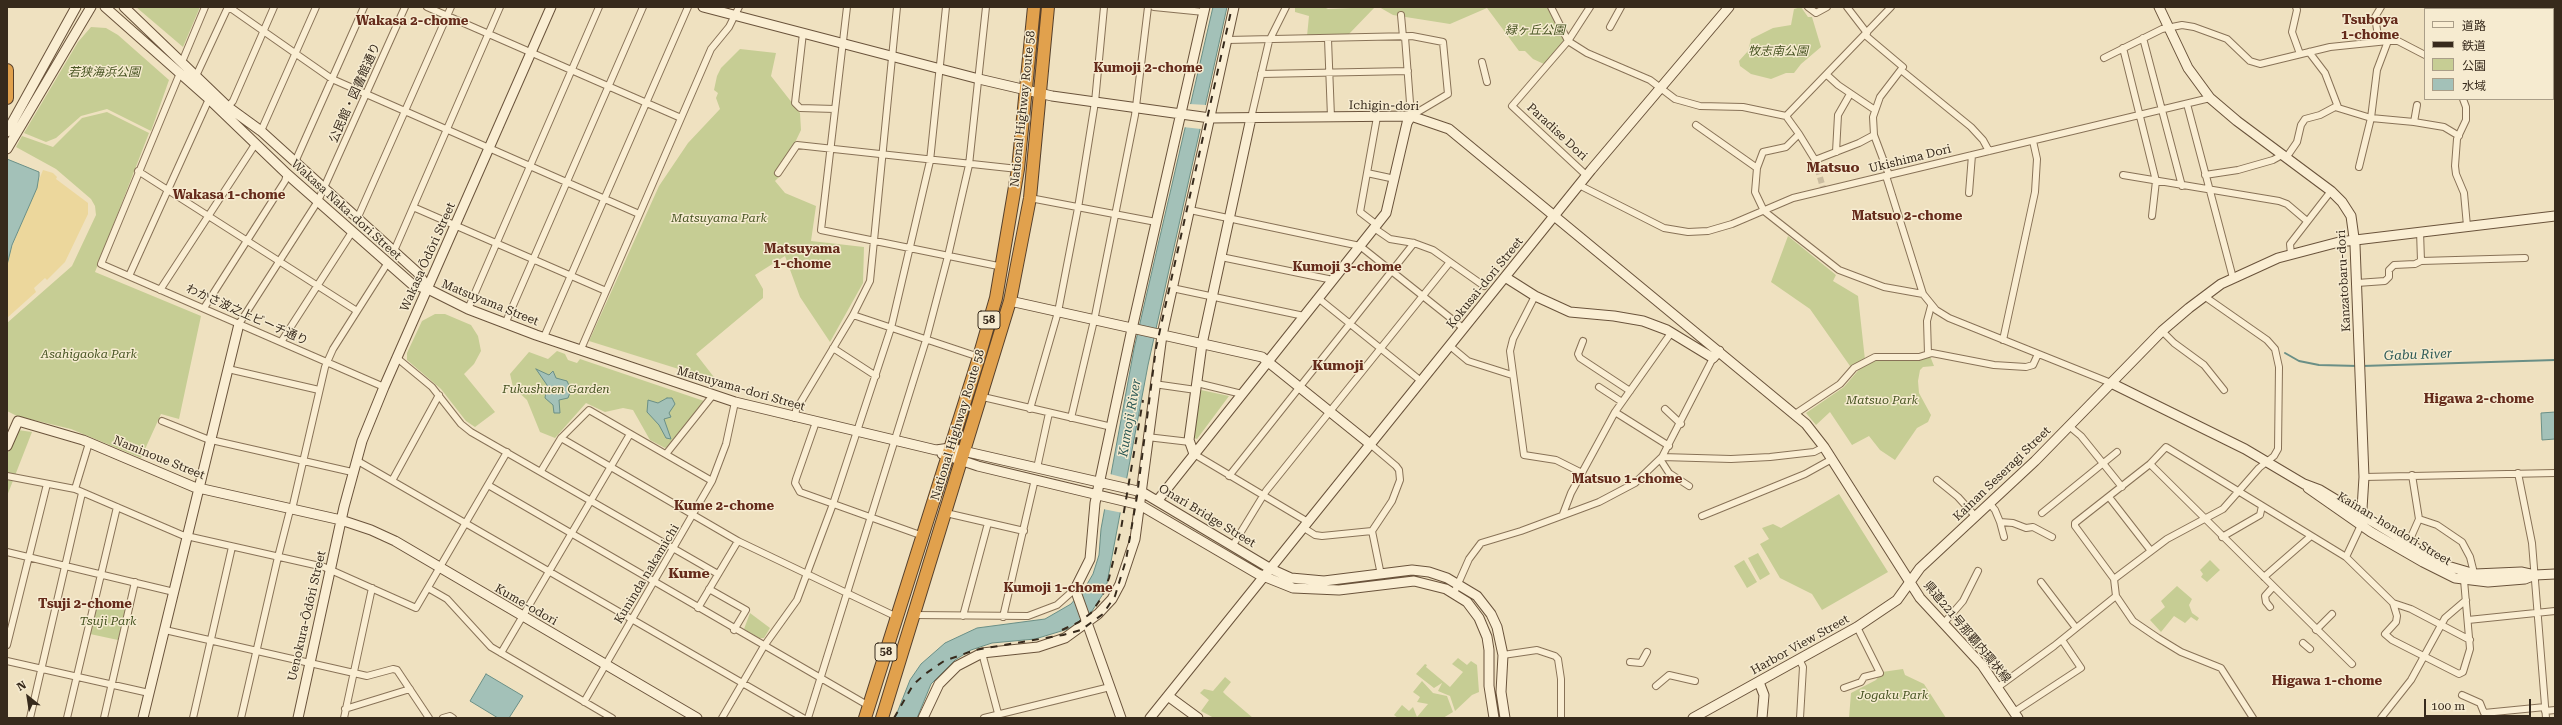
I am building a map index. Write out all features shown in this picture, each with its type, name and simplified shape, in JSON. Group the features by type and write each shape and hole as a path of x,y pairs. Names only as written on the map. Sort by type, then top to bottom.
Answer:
{"highway":[{"name":"National Highway Route 58","path":"867,712 979,357 1003,267 1018,169 1034,7"},
{"name":"National Highway Route 58","path":"882,718 983,397 1010,301 1030,198 1048,7"},
{"path":"2554,7 2555,17"},
{"path":"7,70 7,98"}],"street":[{"path":"7,149 10,135 36,80 76,7"},
{"path":"36,80 54,58 85,7"},
{"path":"10,135 91,7"},
{"name":"Wakasa Naka-dori Street","path":"105,7 210,99 261,131 358,217 418,273 428,289"},
{"name":"Wakasa Naka-dori Street","path":"124,7 196,76 256,143 287,174 413,285 428,289"},
{"path":"182,62 205,7"},
{"path":"196,76 229,7 332,79 640,214"},
{"path":"226,109 274,7"},
{"path":"261,131 316,7"},
{"path":"295,162 364,7"},
{"name":"公民館・図書館通り","path":"239,324 318,201 405,7"},
{"path":"427,7 681,118"},
{"path":"358,217 451,7"},
{"path":"394,251 500,7"},
{"name":"Wakasa Ōdōri Street","path":"341,520 352,472 384,387 551,7"},
{"path":"468,309 495,242 599,7"},
{"path":"506,324 532,259 643,7"},
{"path":"544,337 688,7"},
{"name":"Ichigin-dori","path":"703,7 1040,94 1207,118 1411,116 1434,122 1456,132 1681,320 1716,354"},
{"path":"581,349 711,49 736,16 739,7"},
{"path":"847,7 821,230 1003,267"},
{"path":"795,418 796,410 852,315 870,281 897,7"},
{"path":"722,718 764,646 793,606 807,575 858,432 892,328 930,161 946,7"},
{"path":"808,718 896,441 926,340 948,256 969,165 986,7"},
{"path":"1030,409 1058,312 1078,208 1095,102 1104,7"},
{"path":"1071,418 1094,320 1136,109 1148,7"},
{"path":"914,615 1003,617 1028,616 1043,612 1064,600 1075,589 1090,559 1104,483 1112,427 1156,222 1183,115 1205,10 1154,7"},
{"path":"923,718 933,693 947,674 965,661 982,653 1038,647 1052,644 1065,638 1087,622 1109,602 1120,584 1131,555 1140,505 1159,334 1172,288 1190,210 1207,118 1234,7"},
{"path":"1286,7 1269,41 1251,118 1202,344 1190,442 1194,454 1263,495 1306,525 1315,535 1322,536 1372,531"},
{"path":"1551,7 1568,41 1601,59 1635,72 1675,99 1700,106 1743,107 1786,116 1815,160 1874,135"},
{"path":"1568,41 1590,7"},
{"path":"1610,27 1621,7"},
{"name":"Kokusai-dori Street","path":"1150,718 1586,175 1729,7"},
{"path":"1808,7 1816,14 1827,7"},
{"path":"1847,7 1866,34 1903,67 1880,97 1874,110 1874,135 1924,294 1931,306 1949,318 2111,383"},
{"path":"1786,116 1891,7"},
{"path":"2296,7 2297,10 2292,32 2300,54"},
{"path":"2379,42 2375,17 2381,7"},
{"name":"Kanzatobaru-dori","path":"2163,8 2168,26 2188,68 2210,98 2284,157 2331,191 2348,209 2353,224 2357,283 2364,476 2361,525"},
{"path":"1402,15 1411,116"},
{"path":"2104,58 2168,26 2194,27 2227,39 2254,63 2260,64 2330,47 2388,41 2398,41 2424,54"},
{"path":"803,33 795,103 800,108 835,109"},
{"path":"1158,500 1376,227 1388,209 1407,123 1411,116 1448,94 1443,42 1404,37 1269,41 1227,40"},
{"path":"2143,38 2182,186"},
{"path":"1328,39 1330,117"},
{"name":"Paradise Dori","path":"1568,41 1512,106 1586,175"},
{"path":"2359,167 2371,118 2377,70 2388,41"},
{"path":"2122,48 2156,181 2152,216"},
{"path":"2309,52 2325,74 2338,106"},
{"path":"1482,62 1487,82"},
{"path":"1261,74 1408,70"},
{"path":"1901,70 1970,127 1983,140 1989,151"},
{"path":"180,73 138,171 357,311"},
{"path":"1827,75 1850,94 1874,110"},
{"path":"1836,152 1838,114 1850,94"},
{"name":"Ukishima Dori","path":"1579,185 1658,226 1679,231 1708,231 1764,211 1793,198 2210,98"},
{"path":"128,276 210,99"},
{"path":"2463,100 2466,107 2466,120 2459,136 2456,174 2464,193 2467,226"},
{"path":"2187,104 2209,192 2233,278"},
{"path":"2414,122 2417,105"},
{"path":"2205,175 2238,170 2284,157 2298,142 2301,125 2305,119 2320,115 2338,106 2371,118 2414,122 2444,127 2459,136"},
{"path":"1378,117 1360,212 1390,239 1414,243 1433,250 1484,286"},
{"path":"1696,125 1756,168"},
{"path":"1799,134 1786,147 1764,152 1756,168 1755,192 1764,211 1839,270 1884,287 1924,294"},
{"path":"2003,340 2035,192 2037,159 2034,141"},
{"path":"160,290 256,143"},
{"path":"778,173 797,145 930,161 1018,169"},
{"path":"1969,193 1972,155"},
{"name":"わかさ波之上ビーチ通り","path":"138,171 101,264 384,387"},
{"path":"1367,173 1395,179"},
{"path":"204,308 285,181 287,174"},
{"path":"2123,176 2209,192 2279,202 2287,204 2307,221"},
{"path":"2291,254 2290,244 2331,191"},
{"path":"1030,198 1156,222"},
{"path":"413,207 606,291"},
{"path":"1190,210 1360,246 1463,328"},
{"name":"Kainan Seseragi Street","path":"1910,582 1920,568 1990,504 2162,331 2204,296 2233,278 2291,254 2354,239 2555,216"},
{"path":"2420,231 2421,261"},
{"path":"281,342 352,232"},
{"path":"1229,476 1414,243"},
{"path":"1221,257 1333,280"},
{"path":"2357,283 2385,281 2394,265 2415,264 2421,261 2525,258"},
{"path":"1233,545 1263,495 1450,262"},
{"path":"241,718 278,557 327,362 357,311 388,264"},
{"path":"1454,593 1472,554 1481,543 1521,531 1563,514 1599,502 1622,492 1635,483 1661,458 1669,446 1716,354 1671,332 1636,319 1570,312 1535,296 1505,277"},
{"path":"1172,288 1304,316"},
{"name":"Matsuyama Street","path":"428,289 468,309 544,337"},
{"path":"1535,296 1513,339 1510,351 1512,375 1524,454 1556,460 1582,473"},
{"path":"2114,578 2167,539 2224,509 2274,456 2280,443 2277,354 2267,340 2204,296"},
{"path":"1318,298 1421,381"},
{"path":"1010,301 1257,356 1268,361 1370,444 1399,470 1400,480 1392,501 1372,531 1380,575"},
{"path":"1928,354 1927,320 1931,306"},
{"path":"852,315 979,357"},
{"path":"1563,514 1582,473 1615,412 1681,320"},
{"path":"143,718 239,324"},
{"path":"2162,331 2174,343 2204,365 2224,390"},
{"name":"Matsuyama-dori Street","path":"544,337 735,402 795,418 949,453"},
{"path":"1583,341 1578,354 1580,358 1630,391"},
{"path":"1450,346 1468,361 1512,375"},
{"path":"833,348 876,376"},
{"path":"1795,414 1840,384 1854,368 1874,357 1919,357 1932,353 2007,367 2026,367 2033,365 2038,354"},
{"name":"県道221号那覇内環状線","path":"1716,354 1795,414 1824,447 1924,602 1998,686 2016,715"},
{"path":"397,358 439,395 461,424 506,452 718,574"},
{"path":"228,369 319,390"},
{"name":"Kainan-hondori Street","path":"2111,383 2200,425 2304,484 2320,490 2362,516 2440,572 2464,580 2475,578 2525,580 2535,575"},
{"path":"1154,384 1197,386 1242,394"},
{"path":"1600,387 1622,402"},
{"path":"393,479 439,395"},
{"path":"666,454 713,395"},
{"path":"983,397 1112,427"},
{"name":"Kuninda nakamichi","path":"584,702 694,516 712,481 726,444 735,402"},
{"path":"1665,409 1681,424"},
{"path":"541,471 561,438 589,410 712,481"},
{"path":"1615,412 1669,446"},
{"path":"1037,468 1050,413"},
{"name":"Naminoue Street","path":"7,446 18,421 89,443 200,489 341,520"},
{"path":"162,421 210,440 352,472"},
{"path":"816,422 795,483 800,492 923,536"},
{"path":"2069,426 2104,463 2122,486"},
{"path":"501,653 630,434"},
{"path":"1147,437 1190,442"},
{"path":"561,438 738,541 897,617"},
{"path":"74,489 89,443"},
{"path":"1661,458 1731,459 1762,457 1814,452 1824,447"},
{"path":"2253,718 2221,668 2180,652 2133,621 2116,596 2114,578 2075,526 2075,523 2150,464 2166,447 2346,557 2393,603 2441,624 2470,640"},
{"path":"7,476 74,489 187,536 329,569 416,608 506,452"},
{"path":"2042,513 2116,452"},
{"path":"949,453 1034,479 1101,496"},
{"path":"964,457 1037,468 1104,483"},
{"path":"1661,458 1669,473 1689,486"},
{"path":"1702,516 1805,474 1832,459"},
{"path":"356,460 393,479 803,718"},
{"path":"2150,464 2204,520 2352,664"},
{"path":"2518,473 2532,543 2546,718"},
{"path":"2364,476 2555,473"},
{"path":"2406,548 2419,519 2412,475"},
{"path":"1003,617 1024,531 1034,479"},
{"path":"1937,480 1958,498 1976,517"},
{"name":"Onari Bridge Street","path":"1104,483 1142,492 1158,500 1271,569 1291,578 1314,582 1424,571 1458,583 1477,596 1491,614 1500,636 1502,654 1501,692 1505,718"},
{"path":"7,645 30,558 47,484"},
{"name":"Kainan-hondori Street","path":"2304,484 2316,495 2361,525 2406,548 2475,578"},
{"path":"488,485 820,679 867,712"},
{"path":"30,718 67,566 82,493"},
{"name":"Onari Bridge Street","path":"1101,496 1140,505 1264,577 1285,586 1304,590 1353,589 1414,581 1435,584 1454,593 1472,608 1487,637 1489,650 1489,686 1494,718"},
{"path":"2109,497 2151,551"},
{"path":"1990,504 1995,510 2004,537"},
{"path":"2222,537 2260,515 2262,506"},
{"path":"67,718 100,573 117,507"},
{"path":"946,513 1024,531"},
{"path":"2419,519 2437,526 2462,542 2470,557 2475,578"},
{"name":"Kume-odori","path":"341,520 386,537 697,718"},
{"name":"Uenokura-Ōdōri Street","path":"298,718 308,663 341,520"},
{"path":"2000,522 2013,523 2026,528 2033,526 2052,537"},
{"path":"963,616 988,523"},
{"path":"2346,557 2361,525"},
{"path":"2264,577 2312,536"},
{"path":"698,608 738,541"},
{"path":"192,718 232,547"},
{"path":"7,552 100,573 174,592"},
{"path":"1944,623 1962,601 1978,571"},
{"path":"2535,575 2555,574"},
{"path":"2393,603 2397,616 2396,622 2385,634 2392,640 2458,674 2463,672 2470,649 2464,580"},
{"path":"104,718 135,582"},
{"name":"Harbor View Street","path":"1694,718 1857,627 1897,600 1910,582"},
{"path":"2042,582 2076,628"},
{"path":"2270,607 2266,602 2265,596 2273,587"},
{"path":"344,718 344,709 372,588"},
{"path":"428,588 447,599 491,647 612,718"},
{"path":"709,589 746,610 734,630"},
{"path":"1075,589 1120,718"},
{"path":"1998,686 2062,640 2116,596"},
{"path":"2381,718 2411,680 2441,624 2450,612 2466,600"},
{"path":"2468,620 2555,611"},
{"path":"2316,630 2332,614"},
{"path":"1844,688 1861,682 1864,677 1880,673 1857,627"},
{"path":"165,630 366,676 393,669 397,670 429,718"},
{"path":"2016,715 2081,668 2062,640"},
{"path":"2304,643 2310,649"},
{"path":"1502,654 1537,650 1555,656 1558,660 1561,679 1561,718"},
{"path":"1630,662 1641,664 1647,652"},
{"path":"982,653 999,716"},
{"path":"1799,659 1802,667 1800,718"},
{"path":"7,661 112,684 149,694"},
{"path":"1656,686 1669,675 1695,681"},
{"path":"1759,682 1764,695 1762,718"},
{"path":"984,718 999,716 1110,687"},
{"path":"344,709 410,689"},
{"path":"1168,696 1198,718"},
{"path":"2462,696 2480,703 2484,713 2545,709 2555,710"},
{"path":"443,718 450,716 453,718"}],"green space":[{"path":"136,7 200,7 183,47"},
{"path":"1295,7 1324,7 1328,9 1375,7 1348,35 1307,36 1309,16 1295,12"},
{"name":"緑ヶ丘公園","path":"1379,7 1550,7 1565,40 1544,64 1533,59 1525,51 1519,51 1487,8 1450,24 1393,15"},
{"name":"牧志南公園","path":"1801,7 1808,17 1812,17 1821,47 1801,64 1794,73 1786,73 1771,79 1751,74 1740,66 1739,61 1748,51 1751,39 1773,28 1791,25 1794,9"},
{"name":"若狭海浜公園","path":"91,27 106,28 118,35 169,80 151,131 107,109 81,116 56,138 46,142 24,133 78,42"},
{"name":"Matsuyama Park","path":"740,49 776,53 771,76 800,113 801,130 791,151 776,172 779,177 775,181 785,193 816,206 811,241 864,247 863,283 830,342 800,297 785,256 755,275 763,289 763,298 696,354 717,381 589,341 659,186 688,143 720,109 716,98 718,93 714,90 717,76 721,68"},
{"name":"Asahigaoka Park","path":"107,112 149,133 95,272 201,316 179,419 161,414 141,458 71,429 17,416 7,411 7,323 72,266 96,215 95,206 91,199 56,169 16,147 22,136 53,147 82,118"},
{"name":"Matsuo Park","path":"1788,236 1836,275 1833,281 1858,296 1865,360 1850,366 1810,309 1771,282"},
{"path":"435,314 445,314 471,325 478,336 481,351 474,364 464,374 495,412 475,427 466,421 441,389 407,360 407,353 422,321"},
{"name":"Fukushuen Garden","path":"557,351 565,354 568,360 577,363 580,359 704,401 673,443 665,448 650,440 633,410 623,408 605,412 586,403 555,438 540,432 527,400 513,387 510,374 529,352 548,359"},
{"name":"Matsuo Park","path":"1930,356 1934,366 1923,367 1920,370 1918,381 1919,393 1931,415 1928,422 1917,428 1895,460 1880,450 1869,436 1852,445 1830,412 1816,425 1806,413 1844,387 1862,366 1871,361"},
{"path":"1201,390 1229,396 1197,439 1194,438"},
{"path":"18,430 32,432 7,496 7,455"},
{"path":"1839,494 1888,572 1822,610 1812,594 1780,578 1760,544 1769,539 1762,528 1773,524 1781,528"},
{"path":"1758,553 1770,574 1760,580 1748,558"},
{"path":"1744,560 1757,582 1747,588 1734,566"},
{"path":"2210,560 2220,570 2207,582 2201,577 2203,574 2200,570"},
{"path":"2177,586 2192,599 2189,605 2192,613 2199,618 2197,621 2191,617 2185,623 2174,616 2161,632 2150,620 2165,607 2161,601"},
{"name":"Tsuji Park","path":"97,602 126,608 118,640 90,634"},
{"path":"750,613 770,628 764,638 759,638 744,629"},
{"path":"1458,658 1467,665 1471,661 1477,665 1479,692 1472,695 1455,711 1450,696 1438,691 1442,683 1434,688 1416,674 1425,664 1427,665 1426,667 1450,687 1463,672 1452,664"},
{"name":"Jogaku Park","path":"1903,669 1905,675 1924,684 1946,718 1849,718 1851,693 1876,680 1882,672"},
{"path":"1225,677 1231,682 1223,692 1253,718 1214,718 1201,711 1209,700 1200,693 1204,689 1213,691"},
{"path":"1422,681 1433,693 1447,696 1453,712 1443,718 1398,718 1394,715 1402,705 1409,711 1413,707 1417,717 1428,704 1417,702 1420,697 1413,692"}],"sand":[{"path":"43,170 53,173 57,177 56,179 88,203 88,214 65,262 47,280 45,278 34,288 36,292 7,318 7,265 10,252"}],"water":[{"name":"Kumoji River","path":"1213,7 1227,7 1148,365 1107,583 1103,594 1092,611 1078,624 1068,629 1035,639 992,643 971,650 955,660 931,684 917,718 895,718 910,680 921,664 945,643 977,628 1045,619 1071,604 1086,586 1093,574 1099,555 1101,529 1134,349"},
{"path":"7,159 39,172 39,176 37,188 12,245 7,265"},
{"path":"536,369 549,375 553,371 556,378 567,381 571,390 568,398 559,400 560,413 554,413 553,405 545,398 547,385"},
{"path":"667,398 672,398 675,404 669,413 671,417 664,419 671,439 666,438 659,425 647,412 648,400 658,403"},
{"path":"2555,412 2555,439 2542,440 2541,413"},
{"path":"486,674 523,696 509,718 498,718 470,701"}],"pier":[{"path":"1189,104 1207,105 1201,129 1183,127"},
{"path":"1110,474 1129,479 1123,513 1103,509"}],"waterway":[{"name":"Gabu River","path":"2285,353 2299,361 2319,365 2358,366"},
{"name":"Gabu River","path":"2362,366 2555,360"}],"tunnel":[{"path":"1815,160 1824,191"}],"railway":[{"path":"894,718 913,685 925,674 944,661 975,650 1063,635 1081,630 1103,614 1115,596 1126,560 1137,496 1156,348 1232,7"},
{"path":"1062,630 1079,622 1091,613 1102,597 1109,578 1121,529 1143,400"}],"district":[{"name":"Wakasa 2-chome","path":"412,21"},
{"name":"Tsuboya 1-chome","path":"2370,28"},
{"name":"Kumoji 2-chome","path":"1148,68"},
{"name":"Matsuo","path":"1833,168"},
{"name":"Wakasa 1-chome","path":"229,195"},
{"name":"Matsuo 2-chome","path":"1907,216"},
{"name":"Matsuyama 1-chome","path":"802,256"},
{"name":"Kumoji 3-chome","path":"1347,267"},
{"name":"Kumoji","path":"1338,366"},
{"name":"Higawa 2-chome","path":"2479,399"},
{"name":"Matsuo 1-chome","path":"1627,479"},
{"name":"Kume 2-chome","path":"724,506"},
{"name":"Kume","path":"689,574"},
{"name":"Kumoji 1-chome","path":"1058,588"},
{"name":"Tsuji 2-chome","path":"85,604"},
{"name":"Higawa 1-chome","path":"2327,681"}]}
